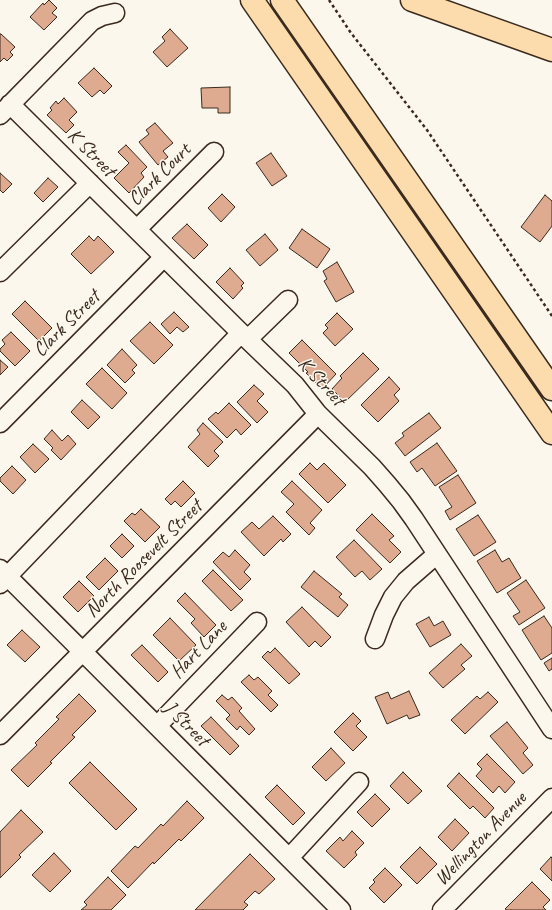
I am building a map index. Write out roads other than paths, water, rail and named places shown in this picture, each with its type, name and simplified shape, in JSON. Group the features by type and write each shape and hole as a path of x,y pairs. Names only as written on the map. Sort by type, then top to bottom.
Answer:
{"main road":[{"path":"252,0 552,433"},
{"path":"282,0 552,389"},
{"path":"412,0 552,50"}],"street":[{"path":"5,109 92,21 115,12"},
{"name":"K Street","path":"5,109 90,183 137,229 295,385 318,414 372,467 387,484 401,501 437,554 552,729"},
{"name":"Clark Court","path":"137,229 214,152"},
{"path":"0,272 90,183"},
{"name":"Clark Street","path":"0,423 164,256"},
{"path":"2,577 244,336 288,300"},
{"name":"North Roosevelt Street","path":"0,735 318,414"},
{"path":"376,639 384,615 393,597 406,581 437,554"},
{"name":"J Street","path":"2,577 82,652 341,910"},
{"name":"Hart Lane","path":"157,726 257,622"},
{"path":"289,858 359,782"},
{"name":"Wellington Avenue","path":"442,910 552,798"}]}
